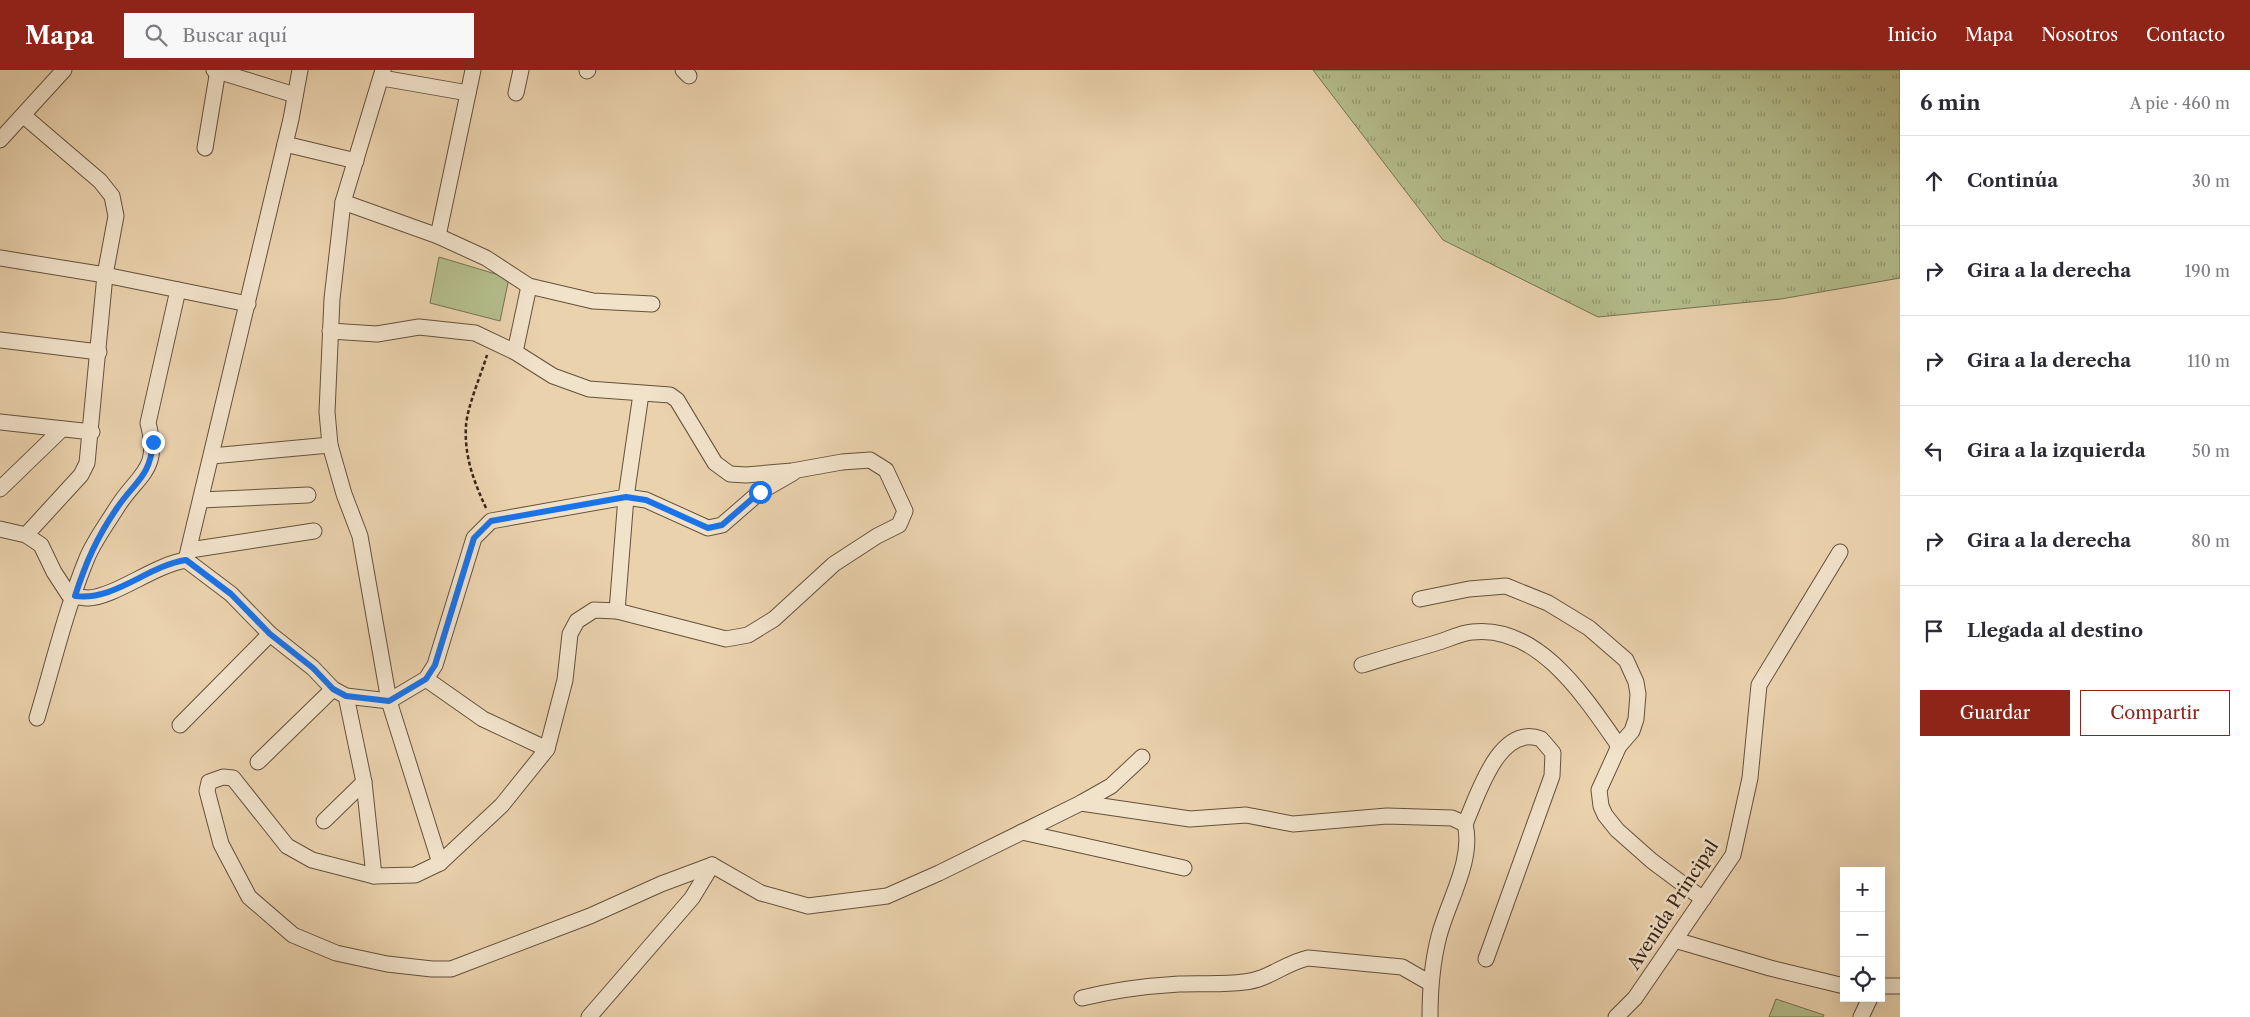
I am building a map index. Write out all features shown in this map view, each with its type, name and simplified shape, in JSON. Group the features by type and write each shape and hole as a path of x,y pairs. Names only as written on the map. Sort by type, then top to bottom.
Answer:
{"street":[{"path":"0,140 24,116 64,70"},
{"path":"205,148 217,70 295,95"},
{"path":"188,555 285,144 300,70"},
{"path":"438,236 472,70"},
{"path":"516,93 521,70"},
{"path":"440,863 389,701 360,536 344,494 330,446 327,412 330,331 336,256 343,202 382,74 468,92"},
{"path":"24,116 100,181 112,196 116,216 105,275 92,432 87,463 81,476 26,535"},
{"path":"285,144 356,161"},
{"path":"343,202 438,236 486,258 529,286 593,301 652,304"},
{"path":"0,258 105,275 248,304"},
{"path":"515,352 529,286"},
{"path":"37,718 87,557 118,506 143,477 152,460 153,442 148,423 178,290"},
{"path":"330,331 377,334 419,327 475,333 515,352 553,376 589,389 670,395 677,400 715,463 730,474 746,476 799,470 842,462 870,460 886,470 901,498 905,511 899,526 877,536 834,564 774,619 748,635 726,639 617,611 594,610 577,621 570,634 565,680 547,749 502,805 440,863 415,875 374,876 312,860 287,846 233,778 223,777 209,782 208,791 221,844 249,897 293,935 336,953 388,964 432,969 451,969 590,916 661,884 712,865"},
{"path":"0,340 98,352"},
{"path":"617,611 626,497 641,394"},
{"path":"0,422 92,432"},
{"path":"0,489 62,429"},
{"path":"212,456 330,446"},
{"path":"188,555 231,594 270,634 340,692 389,701 426,679 435,665 474,538 491,521 626,497 646,500 708,528 722,525 760,492 799,470"},
{"path":"201,500 308,495"},
{"path":"0,530 26,535 41,545 59,580 69,594 88,598 102,595 188,555 314,531"},
{"name":"Avenida Principal","path":"1616,1017 1635,998 1733,855 1750,778 1759,686 1840,552"},
{"path":"1420,599 1469,589 1506,586 1548,603 1589,628 1626,660 1636,682 1638,694 1636,719 1632,731 1619,746 1598,790 1605,815 1617,830 1652,861 1703,899"},
{"path":"1362,665 1472,632 1511,638 1542,653 1576,688 1619,746"},
{"path":"180,725 270,634"},
{"path":"426,679 483,719 547,749"},
{"path":"258,762 340,692"},
{"path":"340,692 364,782 374,876"},
{"path":"1430,1017 1430,983 1440,936 1468,838 1465,824 1484,781 1508,743 1523,736 1541,739 1553,753 1552,776 1486,959"},
{"path":"712,865 761,893 808,906 887,896 1081,803 1111,786 1142,757"},
{"path":"324,821 364,782"},
{"path":"1081,803 1190,819 1246,815 1293,824 1386,816 1452,818 1465,824"},
{"path":"1022,832 1184,868"},
{"path":"589,1017 692,898 712,865"},
{"path":"1675,940 1770,968 1840,985"},
{"path":"1082,998 1109,991 1178,984 1245,982 1265,977 1293,961 1308,958 1402,967 1430,983"},
{"path":"1885,986 1900,986"},
{"path":"1861,1017 1868,1002"}],"path":[{"path":"491,340 466,425 467,452 472,478 491,521"}],"green space":[{"path":"1313,70 1900,70 1900,278 1781,299 1598,317 1443,240"},
{"path":"439,257 509,278 500,321 430,303"},
{"path":"1776,999 1824,1015 1823,1017 1769,1017"}],"route":[{"path":"153,442 152,460 143,477 118,506 87,557 75,596 88,598 102,595 170,563 186,560 198,567 231,594 270,634 313,668 333,689 346,696 389,701 426,679 435,665 474,538 491,521 626,497 646,500 708,528 722,525 760,492"}]}
